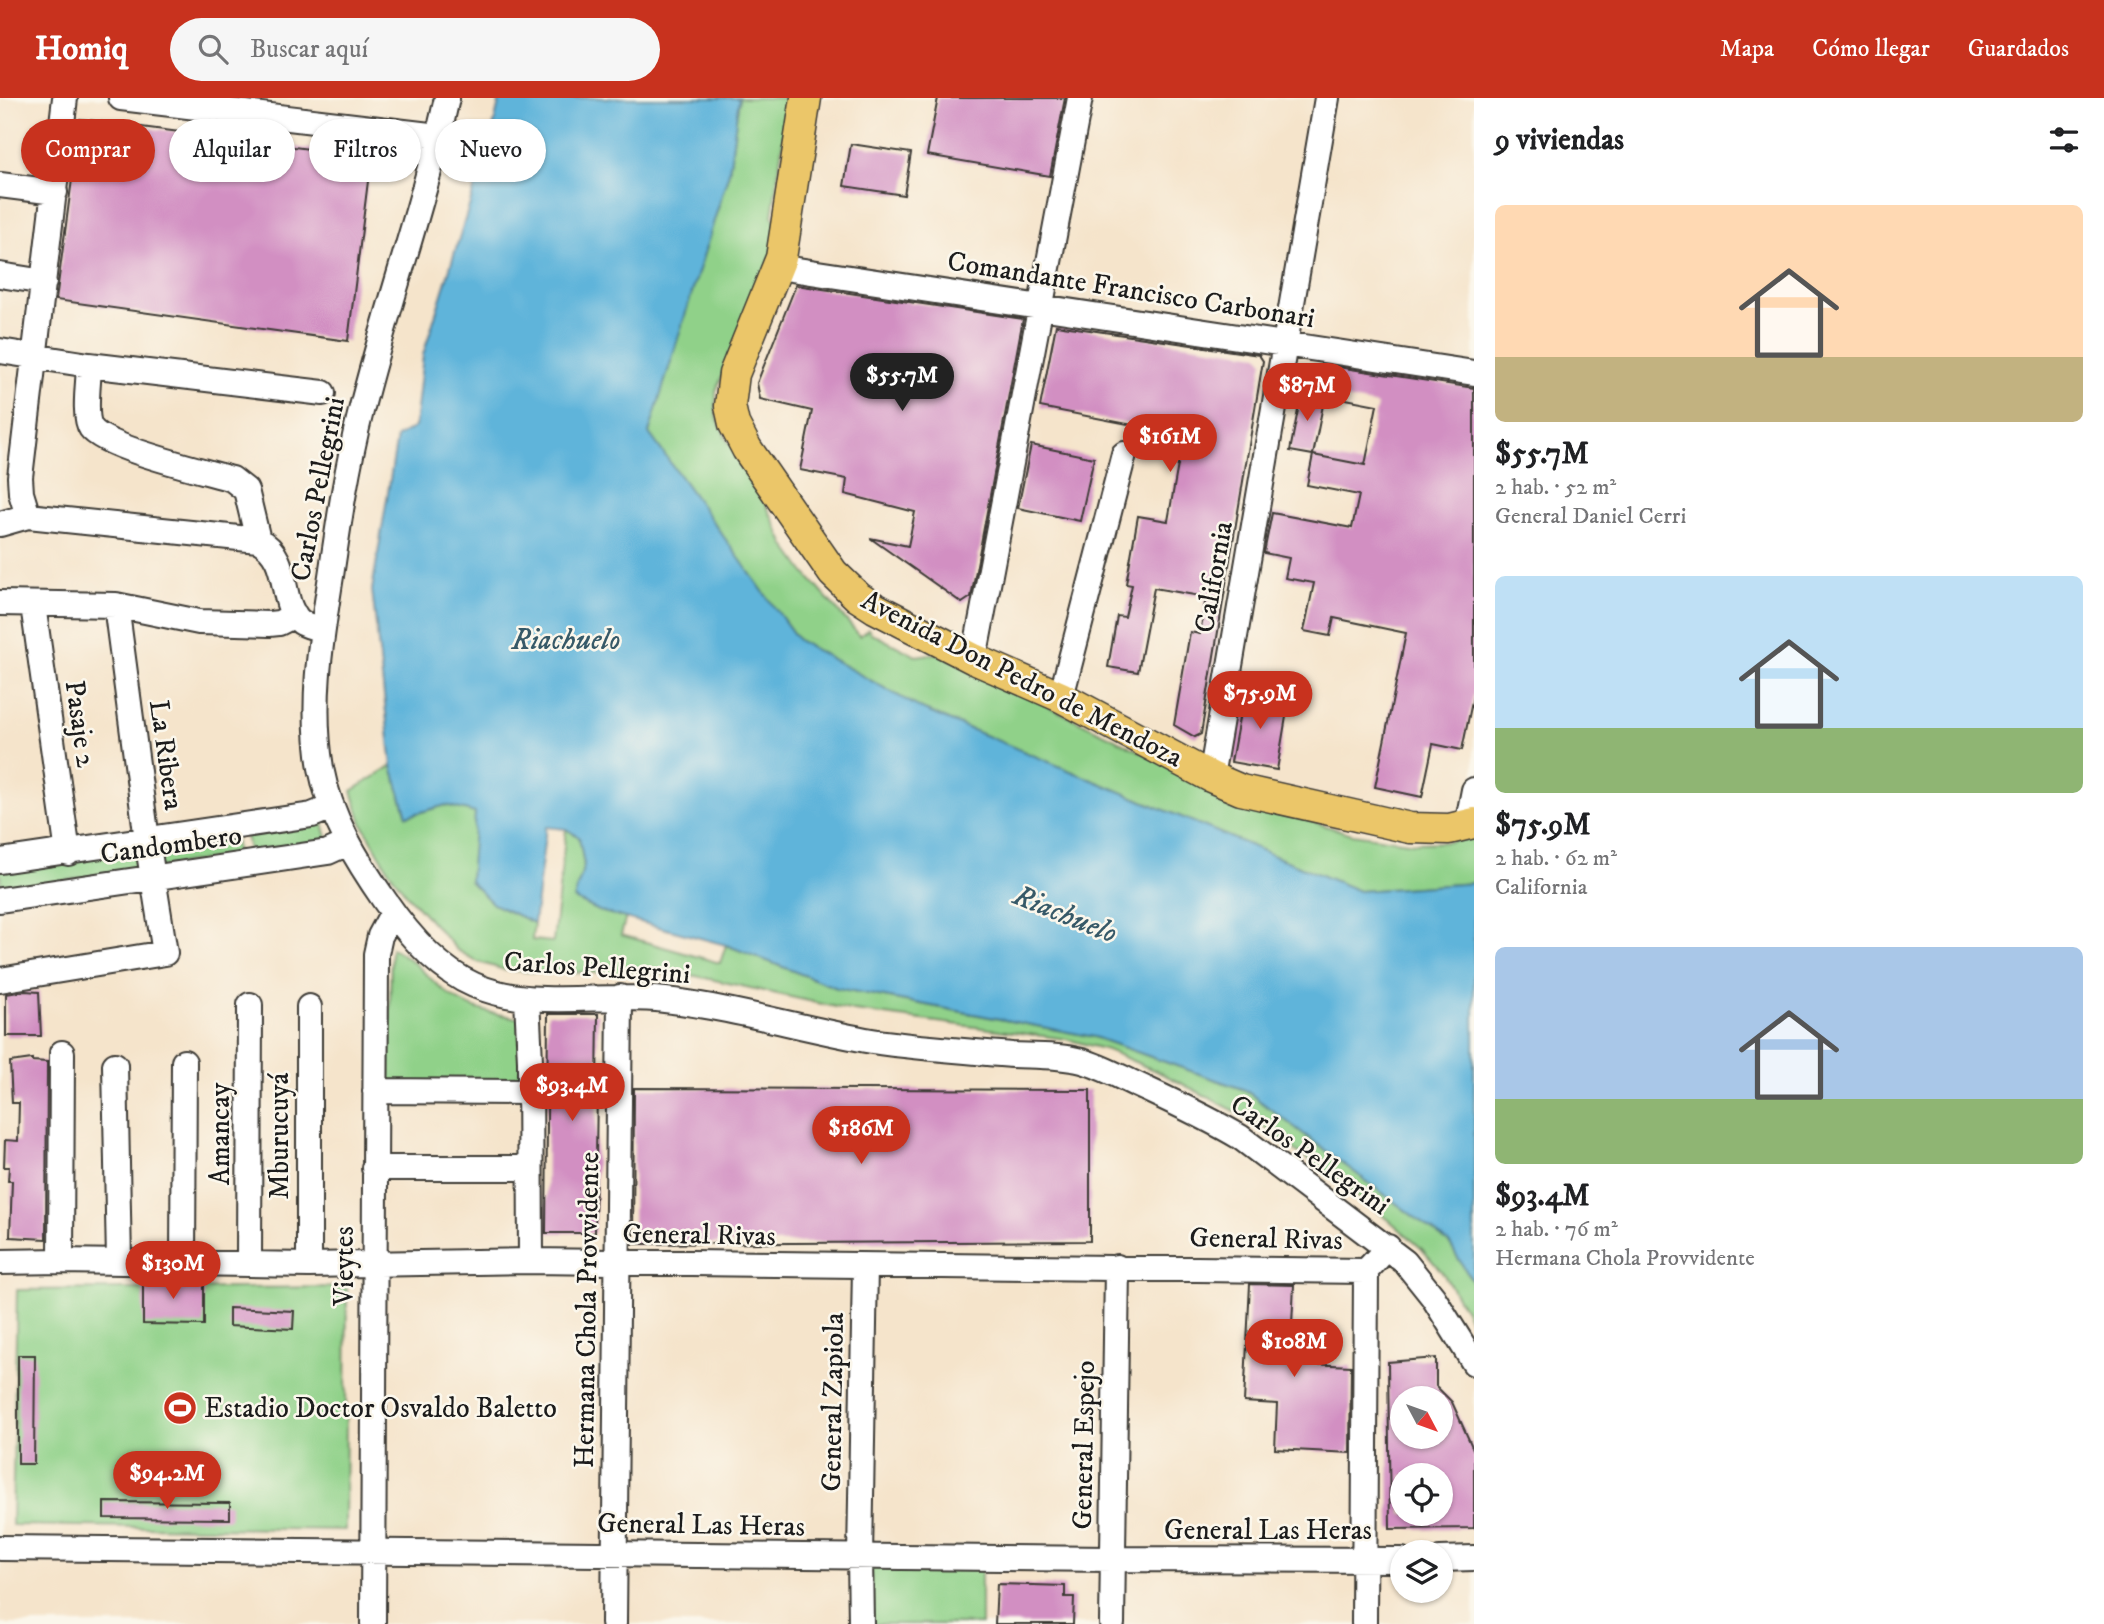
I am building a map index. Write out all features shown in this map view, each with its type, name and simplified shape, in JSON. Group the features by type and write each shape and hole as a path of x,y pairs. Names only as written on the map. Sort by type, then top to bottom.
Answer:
{"main road":[{"name":"Avenida Don Pedro de Mendoza","path":"806,98 783,247 778,267 730,385 731,415 747,449 833,573 875,608 974,659 1061,697 1211,777 1259,795 1410,828 1433,830 1471,825"}],"street":[{"path":"28,516 21,493 20,477 65,98"},
{"path":"121,98 435,136"},
{"name":"Carlos Pellegrini","path":"443,119 447,98"},
{"path":"974,659 1080,98"},
{"name":"California","path":"1211,777 1327,98"},
{"name":"Carlos Pellegrini","path":"435,150 361,411 343,497 316,674 321,769 332,807 348,843 393,912 426,950 451,971 471,984 506,995 527,999 660,999 709,1006 882,1042 1083,1061 1218,1123 1388,1247 1418,1276 1474,1363"},
{"path":"0,185 55,192"},
{"name":"Comandante Francisco Carbonari","path":"778,267 1474,373"},
{"path":"0,275 44,282"},
{"path":"0,351 89,365 323,393"},
{"path":"89,365 87,418 92,429 117,444 241,485 249,497 258,540"},
{"path":"1061,697 1124,454"},
{"path":"0,524 28,516 258,540 273,550 278,559 295,615 303,624 322,629"},
{"path":"0,603 116,605 199,622 269,624 279,623 295,615"},
{"name":"Pasaje 2","path":"33,604 68,853"},
{"name":"La Ribera","path":"0,980 165,953 116,605"},
{"path":"1471,825 1474,790"},
{"name":"Candombero","path":"0,861 312,815 332,807"},
{"path":"240,826 246,865"},
{"name":"Candombero","path":"0,900 328,852 348,843"},
{"name":"Vieytes","path":"373,1624 376,954 380,936 393,912"},
{"name":"Hermana Chola Provvidente","path":"614,1624 620,997"},
{"path":"527,999 531,1261"},
{"name":"Amancay","path":"249,1264 250,1004"},
{"name":"Mburucuyá","path":"309,1007 309,1265"},
{"path":"61,1261 62,1053"},
{"path":"183,1262 184,1062"},
{"path":"115,1065 119,1261"},
{"path":"375,1091 529,1092"},
{"path":"374,1168 530,1168"},
{"name":"General Rivas","path":"0,1262 119,1261 309,1265 531,1261 1366,1271 1388,1247"},
{"name":"General Zapiola","path":"860,1624 865,1266"},
{"name":"General Espejo","path":"1112,1624 1117,1266"},
{"path":"1364,1624 1366,1271"},
{"name":"General Las Heras","path":"0,1548 1390,1559"},
{"path":"1453,1559 1474,1559"}],"green space":[{"path":"739,98 789,98 772,216 780,226 768,266 716,391 716,415 727,440 747,464 785,545 805,573 860,636 868,629 916,656 938,653 1236,798 1352,834 1415,843 1448,842 1474,837 1474,883 1359,891 924,710 798,640 648,433 729,172"},
{"path":"392,766 407,816 446,805 476,813 470,881 493,904 534,923 532,940 553,942 566,829 579,837 584,865 575,899 599,911 626,917 621,935 720,963 726,945 837,988 1094,1037 1245,1090 1449,1243 1474,1284 1474,1326 1443,1273 1421,1248 1389,1220 1260,1124 1165,1075 1107,1050 1066,1039 854,1011 696,976 535,972 505,970 478,962 457,950 408,896 389,871 362,823 352,791"},
{"path":"322,820 327,837 318,842 249,851 245,830"},
{"path":"234,832 237,854 158,868 154,846"},
{"path":"140,846 143,868 1,891 0,868"},
{"path":"391,948 408,958 459,1001 484,1011 519,1018 522,1084 389,1086"},
{"name":"Estadio Doctor Osvaldo Baletto","path":"347,1287 345,1530 12,1525 17,1290"},
{"path":"871,1555 981,1561 981,1624 870,1624"}],"water":[{"name":"Riachuelo","path":"500,98 739,98 729,172 649,433 798,640 924,710 1359,891 1474,883 1474,1284 1449,1243 1245,1090 1094,1037 837,988 726,945 599,911 574,899 584,865 579,837 566,829 546,827 534,923 493,904 470,881 475,813 446,805 407,816 392,766 372,590 397,437 415,427 423,355 477,182 546,182 546,119 495,119"}],"building":[{"path":"938,98 1065,98 1050,176 927,155"},
{"path":"155,129 169,131 169,182 295,182 295,147 309,149 309,182 368,182 348,341 56,300 72,182 155,182"},
{"path":"851,144 911,153 904,195 844,186"},
{"path":"796,285 1023,319 971,597 962,603 870,538 908,546 915,512 845,494 847,479 800,470 812,411 760,399 757,383"},
{"path":"1056,325 1259,355 1263,361 1201,734 1195,737 1174,725 1190,632 1200,634 1206,597 1154,588 1138,672 1108,667 1117,616 1125,617 1132,585 1126,584 1138,516 1168,521 1182,442 1163,438 1164,431 1040,407"},
{"path":"1331,366 1474,388 1474,692 1462,750 1433,744 1422,797 1375,787 1406,633 1334,618 1330,636 1304,631 1314,583 1285,578 1289,558 1264,553 1272,513 1352,528 1359,495 1307,485 1313,455 1365,465 1377,405 1325,395"},
{"path":"1302,390 1325,395 1313,455 1290,451"},
{"path":"1031,445 1094,458 1080,521 1018,508"},
{"path":"1244,691 1289,699 1277,770 1231,762"},
{"path":"39,992 41,1036 6,1036 6,994"},
{"path":"548,1014 598,1014 595,1233 546,1233"},
{"path":"32,1059 47,1062 46,1239 10,1237 12,1181 8,1181 9,1167 4,1167 5,1140 18,1141 19,1103 12,1103 10,1062"},
{"path":"634,1088 1090,1090 1090,1241 633,1244"},
{"path":"143,1277 204,1278 204,1325 143,1324"},
{"path":"1250,1284 1294,1285 1290,1363 1351,1366 1350,1453 1275,1449 1277,1404 1244,1402"},
{"path":"229,1308 294,1311 293,1329 229,1326"},
{"path":"18,1355 35,1355 34,1464 18,1464"},
{"path":"1436,1358 1436,1386 1390,1386 1390,1449 1453,1449 1453,1404 1474,1451 1474,1528 1390,1529 1388,1362"},
{"path":"104,1502 230,1503 230,1519 104,1518"},
{"path":"997,1584 1065,1586 1065,1597 1074,1597 1073,1624 995,1624"}],"place":[{"name":"Estadio Doctor Osvaldo Baletto","path":"180,1408"}]}
